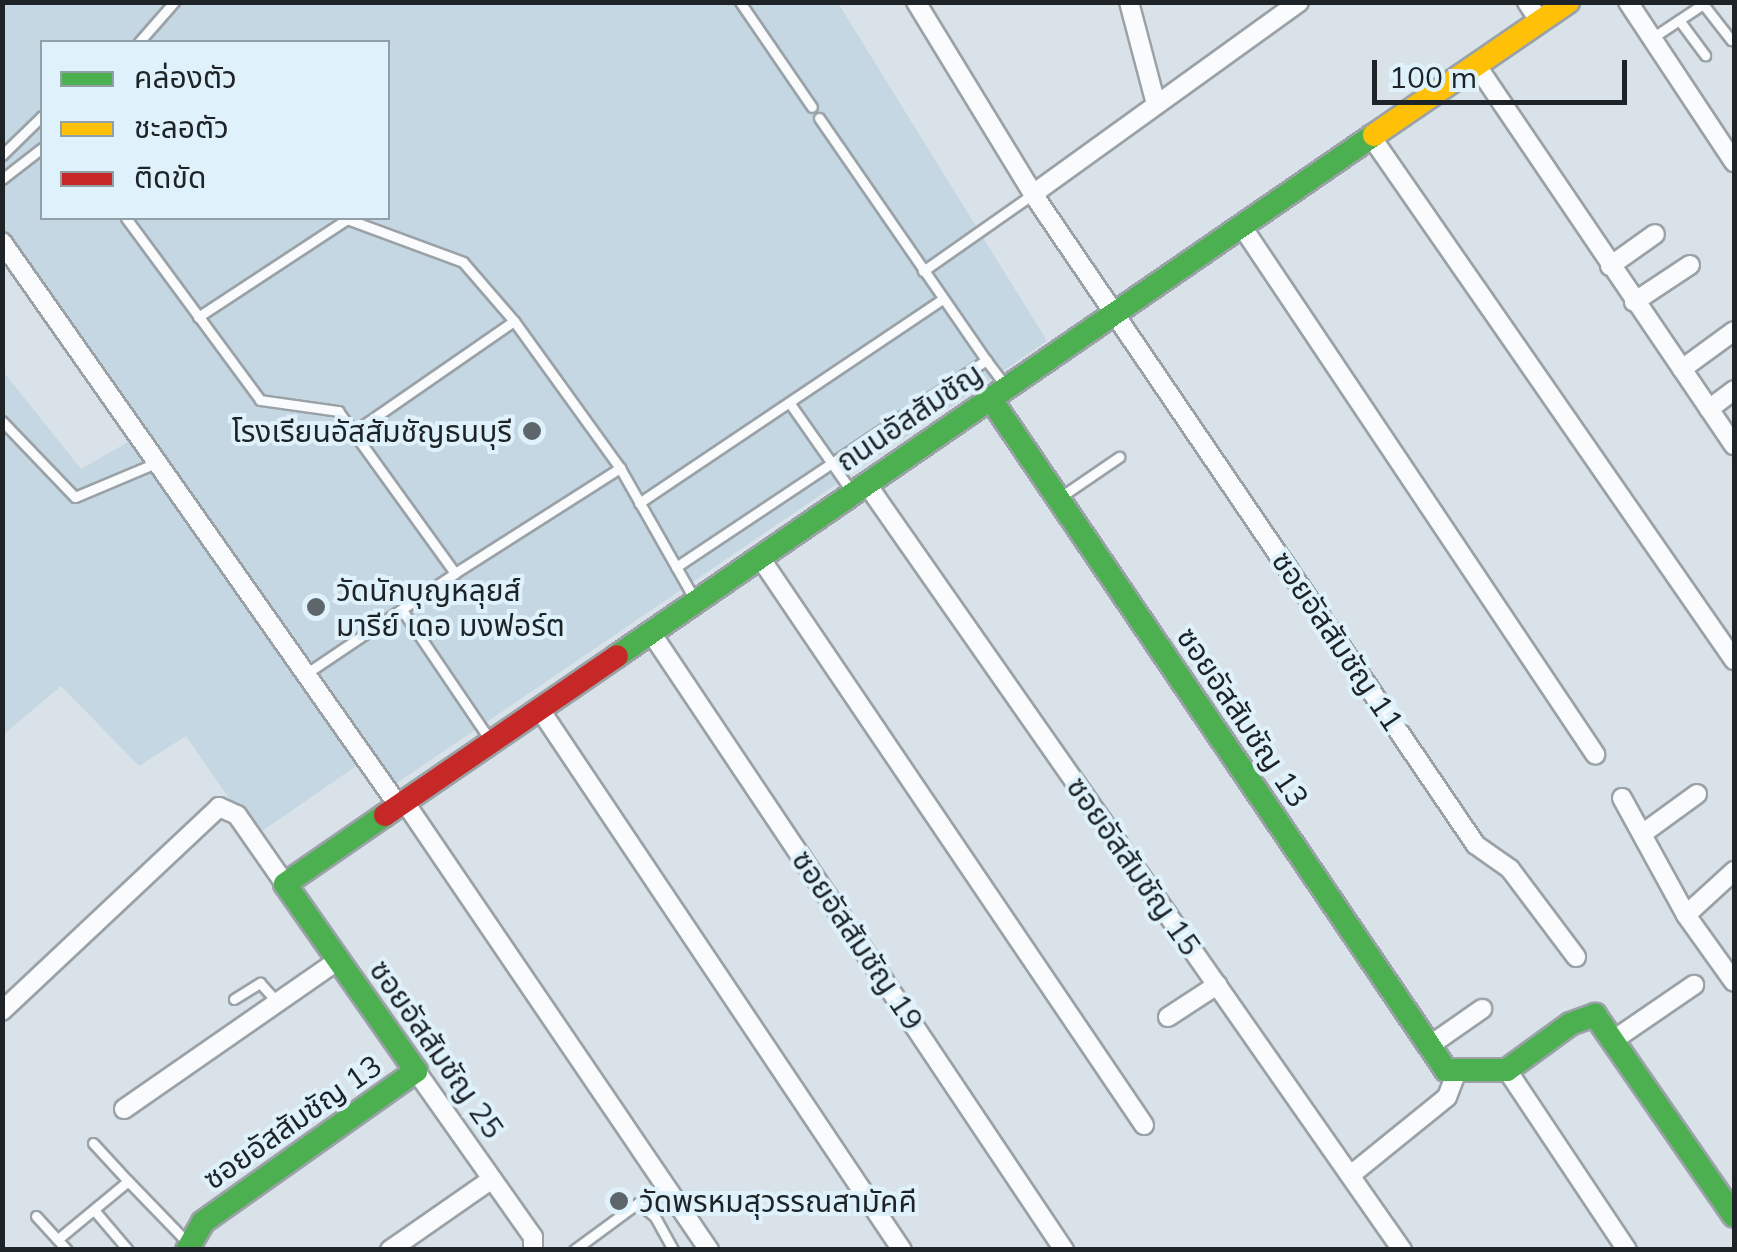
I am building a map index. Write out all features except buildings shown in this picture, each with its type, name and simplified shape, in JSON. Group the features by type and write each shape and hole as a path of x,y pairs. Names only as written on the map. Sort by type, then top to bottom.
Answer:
{"street":[{"name":"ซอยอัสสัมชัญ 11","path":"916,2 1033,194 1476,845 1510,869 1576,957"},
{"path":"1130,2 1156,104"},
{"path":"1033,194 1299,2"},
{"name":"ถนนอัสสัมชัญ","path":"285,884 1370,135 1476,66 1534,12 1568,2"},
{"path":"1628,2 1734,162"},
{"path":"1476,66 1734,445"},
{"path":"1370,135 1734,660"},
{"path":"1240,226 1596,754"},
{"path":"1610,266 1655,234"},
{"path":"2,242 304,675 401,803 709,1250"},
{"path":"1634,302 1690,265"},
{"path":"1682,369 1734,331"},
{"path":"1709,409 1734,390"},
{"name":"ซอยอัสสัมชัญ 13","path":"998,392 1058,498 1451,1072"},
{"name":"ซอยอัสสัมชัญ 15","path":"859,488 1352,1174 1402,1250"},
{"path":"759,556 1144,1124"},
{"name":"ซอยอัสสัมชัญ 19","path":"650,631 1064,1250"},
{"path":"539,708 902,1250"},
{"path":"1642,834 1698,794"},
{"path":"1622,798 1686,915 1728,959 1734,982"},
{"path":"2,1011 220,808 238,815 285,884"},
{"path":"1686,915 1734,872"},
{"name":"ซอยอัสสัมชัญ 25","path":"285,884 534,1237 533,1250"},
{"path":"124,1109 338,960"},
{"path":"1615,1038 1694,985"},
{"path":"1168,1017 1217,986"},
{"path":"1430,1046 1482,1009"},
{"path":"1507,1070 1587,1013 1615,1038 1734,1216"},
{"path":"1352,1174 1447,1097 1451,1072 1490,1066 1507,1070 1627,1250"},
{"name":"ซอยอัสสัมชัญ 13","path":"189,1247 203,1222 416,1072"},
{"path":"390,1250 492,1179"}],"lane":[{"path":"141,40 174,2"},
{"path":"740,2 812,107"},
{"path":"1652,38 1703,4 1731,40"},
{"path":"1679,20 1704,54"},
{"path":"2,155 40,118"},
{"path":"819,118 986,360 998,392"},
{"path":"2,180 40,150"},
{"path":"923,271 1033,194"},
{"path":"127,220 264,404 333,408 354,431 455,573"},
{"path":"198,316 345,220"},
{"path":"350,220 463,262 514,320 620,468 695,599"},
{"path":"640,503 791,405 943,299"},
{"path":"354,431 514,320"},
{"path":"676,567 986,360"},
{"path":"791,405 831,462 859,488"},
{"path":"2,421 75,497 156,463"},
{"path":"1058,498 1119,457"},
{"path":"304,675 620,468"},
{"path":"402,610 491,742"},
{"path":"234,999 260,983 276,1002"},
{"path":"92,1143 189,1247"},
{"path":"58,1240 128,1180"},
{"path":"574,1250 638,1203 656,1217 672,1250"},
{"path":"94,1210 128,1250"},
{"path":"36,1216 67,1250"}],"shaded area":[{"name":"โรงเรียนอัสสัมชัญธนบุรี","path":"2,3 838,3 1047,341 397,783 36,270 3,232"},
{"path":"2,370 81,469 130,441 359,764 255,836 186,736 139,766 61,686 3,735"}],"traffic: fast":[{"path":"617,656 1374,135"},
{"path":"990,398 1446,1070 1507,1070 1570,1024 1595,1015 1734,1216"},
{"path":"187,1250 203,1222 416,1071 285,884 385,815"}],"traffic: slow":[{"path":"1374,135 1568,2"}],"traffic: jam":[{"path":"385,815 617,656"}],"place":[{"name":"โรงเรียนอัสสัมชัญธนบุรี","path":"532,431"},
{"name":"วัดนักบุญหลุยส์ มารีย์ เดอ มงฟอร์ต","path":"316,607"},
{"name":"วัดพรหมสุวรรณสามัคคี","path":"619,1201"}]}
